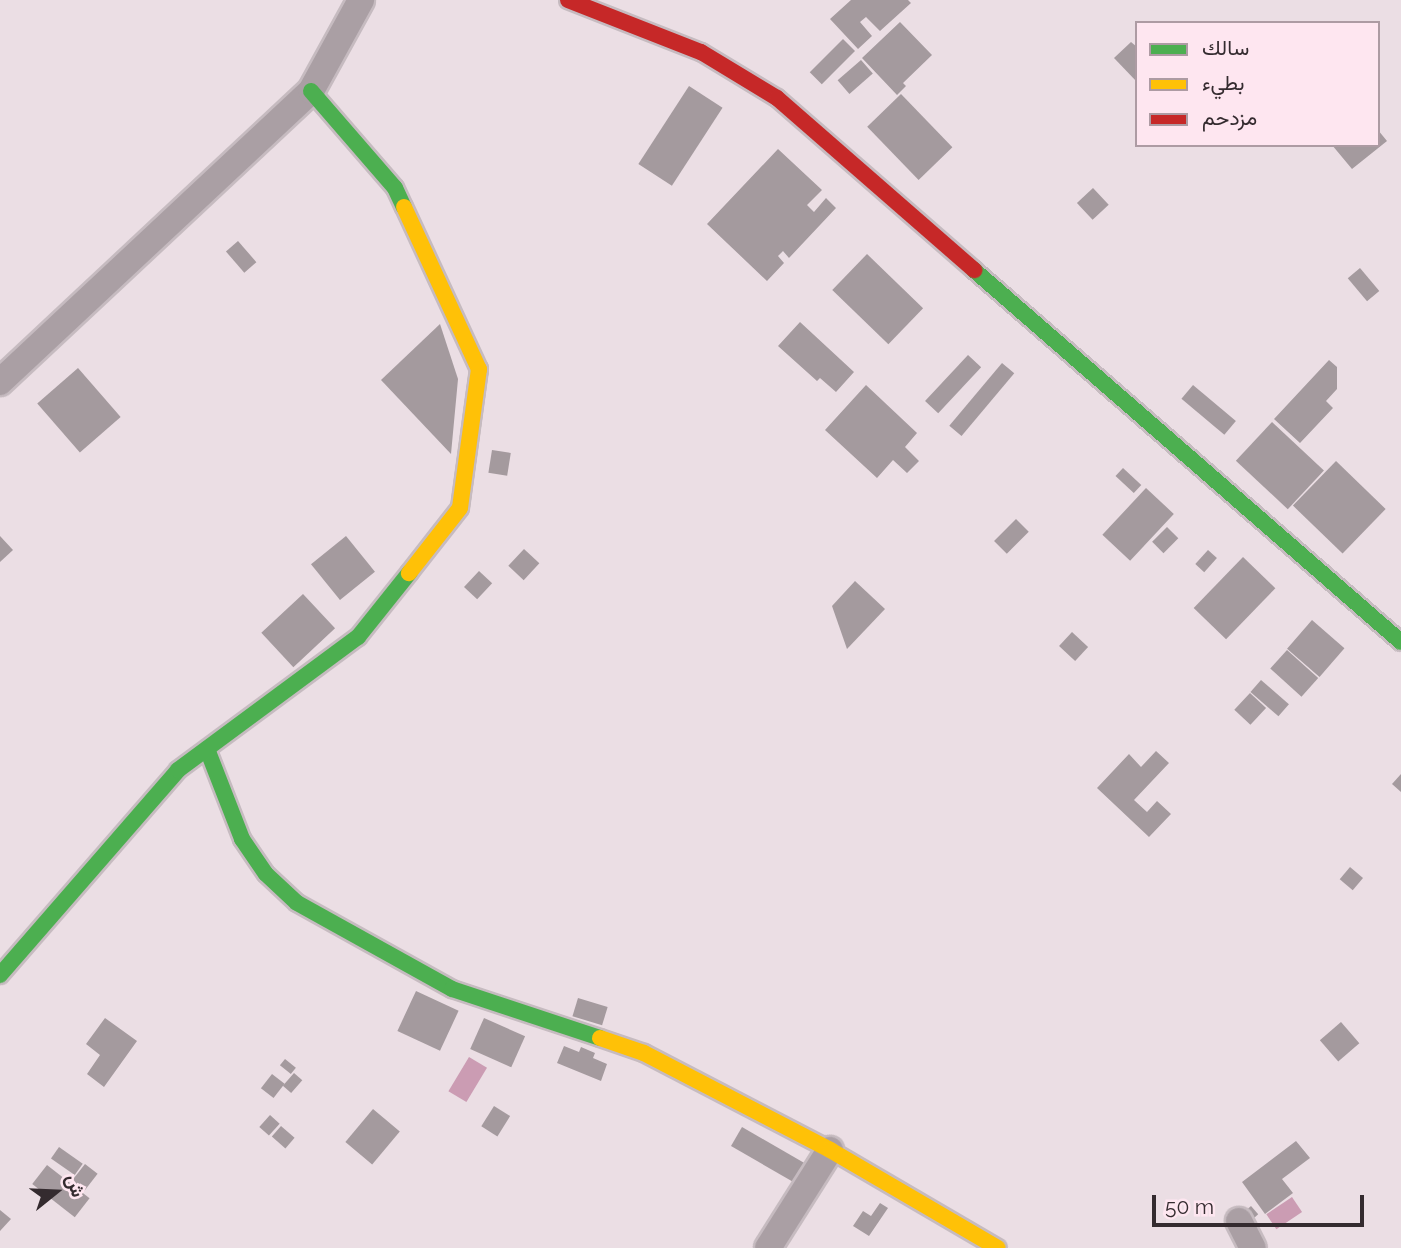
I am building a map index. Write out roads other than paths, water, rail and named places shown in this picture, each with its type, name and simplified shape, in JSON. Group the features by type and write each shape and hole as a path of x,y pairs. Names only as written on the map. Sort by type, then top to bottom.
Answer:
{"street":[{"path":"0,382 311,91 361,0"},
{"path":"568,0 624,10 701,52 776,98 1401,642"},
{"path":"0,975 178,771 358,638 460,508 479,369 462,337 396,188 311,91"},
{"path":"207,749 243,839 266,874 297,903 452,989 644,1053 830,1150 998,1248"},
{"path":"768,1248 830,1150"},
{"path":"1239,1221 1253,1248"}]}
